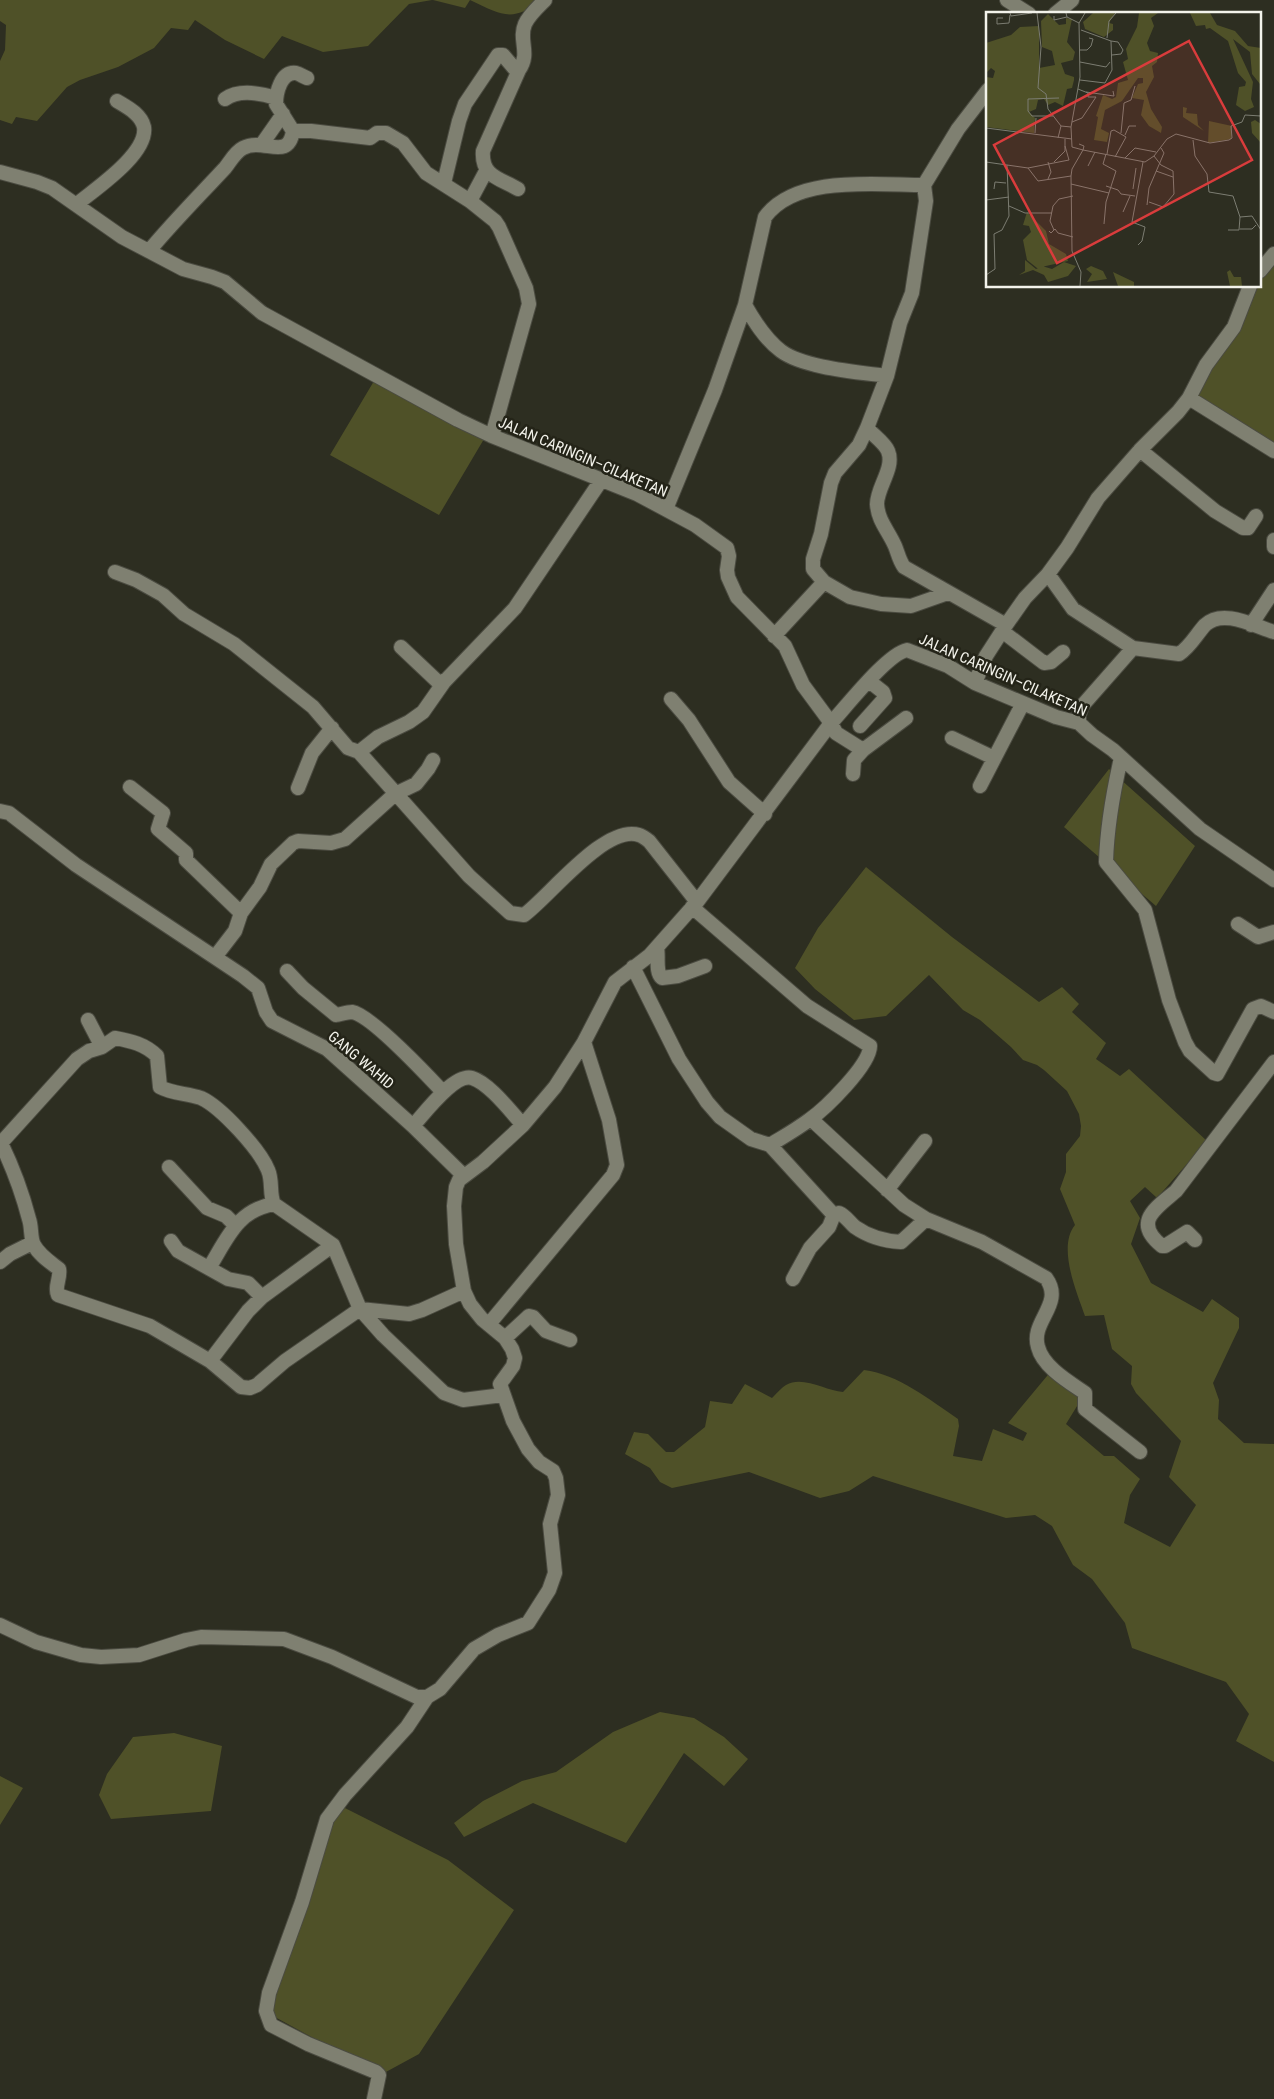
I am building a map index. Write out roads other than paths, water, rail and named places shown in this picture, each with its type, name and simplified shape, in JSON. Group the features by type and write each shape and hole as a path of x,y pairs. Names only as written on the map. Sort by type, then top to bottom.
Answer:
{"street":[{"path":"518,189 486,171 482,162 482,151 525,58 525,25 533,12 545,0"},
{"path":"1007,0 1026,12"},
{"path":"1057,12 1072,0"},
{"path":"444,183 465,104 495,58 498,55 503,55 514,68 519,70"},
{"path":"149,251 236,153 243,148 262,144 278,148 285,147 292,141 294,131 276,104 279,86 289,74 296,73 308,78"},
{"path":"225,99 231,95 257,93 276,98"},
{"path":"948,593 911,606 882,604 850,597 824,582 815,574 812,559 821,534 831,483 835,473 859,445 867,428 887,376 900,323 912,293 926,201 924,185 958,129 986,93"},
{"path":"77,204 131,158 141,143 144,128 140,118 117,101"},
{"path":"262,144 283,114"},
{"path":"294,131 311,130 370,138 377,133 386,133 403,143 426,173 470,201 495,221 499,227 526,288 529,304 492,436"},
{"path":"470,201 486,171"},
{"name":"JALAN CARINGIN–CILAKETAN","path":"0,172 52,188 122,237 183,269 225,282 262,313 458,420 492,436 602,479 666,509 694,525 727,548 729,556 728,577 736,597 785,646 803,685 832,724 894,657 907,650 948,666 975,683 1056,717 1079,723 1122,758 1200,829 1274,880"},
{"path":"666,509 715,390 745,305 765,217 771,209 801,192 822,187 844,184 924,185"},
{"path":"1262,269 1274,254"},
{"path":"975,683 986,656 1004,628 1025,598 1048,574 1067,548 1098,498 1189,398 1206,365 1234,327 1249,288"},
{"path":"745,305 758,328 780,351 793,358 827,367 887,376"},
{"path":"1189,398 1274,451"},
{"path":"867,428 888,450 890,458 878,496 880,521 895,546 904,567 1004,628 1044,663 1051,662 1063,652"},
{"path":"1140,450 1215,511 1243,528 1248,528 1256,516"},
{"path":"359,752 378,737 409,722 422,712 444,682 514,608 602,479"},
{"path":"1274,540 1274,547"},
{"path":"115,572 136,580 163,595 184,614 234,644 296,692 332,728 348,748 359,752 469,876 510,913 515,915 528,913 589,854 606,842 628,835 639,835 649,841 694,905 807,1006 870,1046 866,1061 859,1071 811,1119 770,1145"},
{"path":"1048,574 1073,609 1133,648 1179,654 1185,650 1206,625 1214,619 1224,617 1274,632"},
{"path":"774,636 824,582"},
{"path":"1251,625 1274,590"},
{"path":"401,647 437,681 444,682"},
{"path":"1079,723 1082,706 1133,648"},
{"path":"860,726 885,698 882,692 870,681"},
{"path":"671,699 689,720 728,782 765,814"},
{"path":"980,786 1023,703"},
{"path":"844,709 860,726 867,747"},
{"path":"853,774 854,760 867,747 906,718"},
{"path":"374,2099 379,2075 376,2072 308,2044 271,2025 266,2011 268,1993 302,1902 327,1819 345,1794 407,1727 427,1697 440,1689 474,1649 498,1635 528,1623 549,1590 554,1573 550,1524 558,1495 556,1478 553,1472 528,1449 513,1421 503,1395 500,1384 513,1366 515,1358 512,1349 505,1338 482,1319 470,1304 464,1291 456,1244 454,1206 456,1187 464,1176 483,1162 523,1125 556,1087 584,1042 608,993 616,982 657,948 694,905 832,724 836,733 867,747"},
{"path":"298,788 312,753 332,728"},
{"path":"952,738 994,758"},
{"path":"1122,758 1111,800 1106,862 1145,910 1169,1000 1190,1051 1217,1074 1253,1009 1261,1006 1274,1012"},
{"path":"215,956 235,931 242,913 260,887 271,864 293,843 298,841 331,842 345,840 395,794 411,788 422,779 433,760"},
{"path":"130,787 164,813 158,829 186,853 186,860 242,913"},
{"name":"GANG WAHID","path":"0,811 9,813 76,865 215,956 258,988 266,1012 272,1021 327,1049 413,1126 464,1176"},
{"path":"1238,924 1258,937 1274,932"},
{"path":"657,948 659,956 658,972 662,978 678,976 705,966"},
{"path":"633,967 680,1060 707,1102 720,1117 751,1139 770,1145 832,1213 833,1217"},
{"path":"287,971 303,988 336,1015 352,1012 367,1019 418,1064 443,1092"},
{"path":"88,1020 102,1047"},
{"path":"274,1204 268,1168 243,1135 221,1111 200,1098 170,1093 160,1087 158,1056 137,1043 114,1038 102,1047 89,1051 76,1059 1,1143 15,1171 25,1203 31,1224 32,1243 37,1251 59,1269 60,1274 56,1290 58,1295 150,1326 210,1361 241,1386 250,1388 257,1385 285,1361 360,1309 409,1314 464,1291"},
{"path":"489,1324 613,1175 617,1165 609,1120 584,1042"},
{"path":"1195,1240 1187,1232 1162,1246 1146,1226 1146,1221 1176,1191 1274,1062"},
{"path":"413,1126 443,1092 464,1078 472,1078 488,1088 523,1125"},
{"path":"811,1119 904,1205 926,1219 982,1242 1046,1278 1051,1285 1052,1296 1037,1336 1038,1348 1052,1369 1085,1393 1085,1409 1140,1452"},
{"path":"887,1190 925,1141"},
{"path":"169,1167 208,1208 226,1216 235,1225"},
{"path":"209,1268 235,1225 250,1212 261,1206 274,1204 333,1245 360,1309 383,1335 449,1396 472,1400 503,1395"},
{"path":"792,1279 810,1248 829,1227 833,1217 839,1213 854,1226 871,1236 882,1240 901,1242 926,1219"},
{"path":"171,1241 178,1251 228,1279 248,1283 262,1296"},
{"path":"0,1262 10,1254 32,1243"},
{"path":"210,1361 248,1311 262,1296 333,1245"},
{"path":"505,1338 529,1316 533,1317 546,1330 570,1340"},
{"path":"0,1625 36,1642 81,1655 101,1657 138,1655 201,1637 284,1639 332,1656 417,1697 427,1697"}]}
